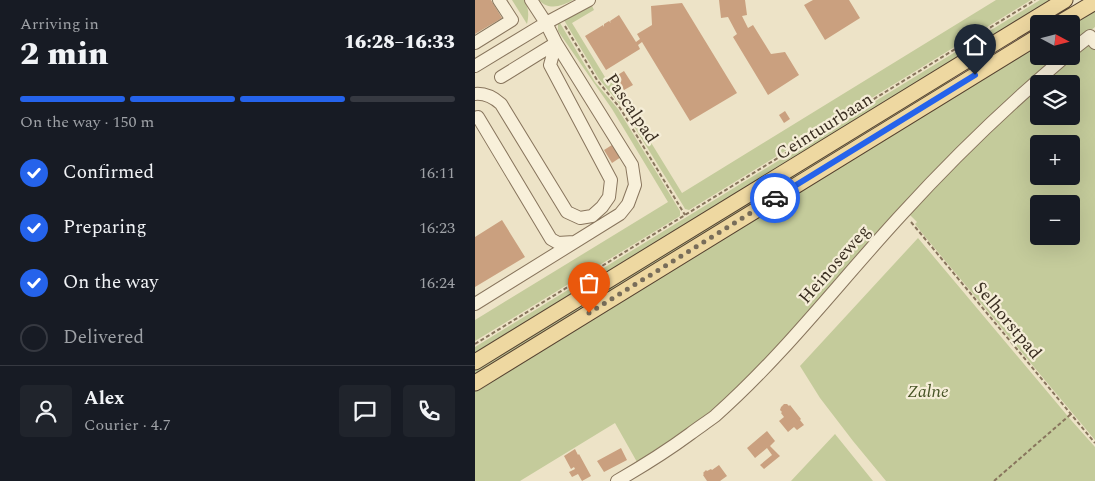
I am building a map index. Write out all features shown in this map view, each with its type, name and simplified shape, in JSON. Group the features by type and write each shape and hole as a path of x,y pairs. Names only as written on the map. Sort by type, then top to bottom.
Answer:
{"main road":[{"name":"Ceintuurbaan","path":"475,362 1065,0"},
{"path":"1074,15 1095,2"},
{"name":"Ceintuurbaan","path":"475,383 1030,42"}],"street":[{"path":"475,43 512,20 499,0"},
{"path":"475,304 619,214 628,204 635,184 632,165 556,44 546,23 531,0"},
{"path":"475,66 558,16 589,0"},
{"path":"1080,44 1090,36 1095,43"},
{"path":"501,77 556,44"},
{"path":"475,94 491,97 501,104 567,212 580,218 592,216 602,207 609,196 611,180 550,65 556,44"},
{"name":"Heinoseweg","path":"617,481 649,462 713,417 744,389 773,360 902,214 981,132 1055,65"},
{"path":"475,118 478,117 551,239 558,243 575,242"}],"path":[{"name":"Ceintuurbaan","path":"475,344 1035,0"},
{"name":"Pascalpad","path":"558,16 597,80 620,108 685,215"},
{"name":"Selhorstpad","path":"902,214 1095,443"},
{"path":"994,481 1071,414"}],"green space":[{"path":"512,0 524,0 528,12 527,24"},
{"path":"539,0 573,0 560,6 551,6"},
{"path":"996,0 1031,0 689,210 685,209 622,107 599,79 564,20 588,5 592,6 594,10 572,23 608,82 612,79 682,193"},
{"path":"1040,0 1053,0 475,355 475,347"},
{"path":"1095,8 1095,27 1080,39 1080,18"},
{"path":"560,23 595,82 618,109 680,211 680,216 475,341 475,320 668,202 612,109 558,31 558,24"},
{"path":"1090,46 1095,49 1095,440 922,233 915,224 917,222 909,214 943,177 1030,94 1030,125 1080,125 1080,75 1051,75 1062,65 1080,65 1080,49"},
{"path":"1030,48 1030,65 1050,65 1041,75 1030,75 1030,86 726,400 681,435 637,462 615,423 520,481 475,481 475,389"},
{"path":"949,78 951,83 475,376 475,369"},
{"name":"Zalne","path":"918,238 1095,447 1095,481 886,481 820,398 800,366"},
{"path":"835,434 873,481 791,481"}],"building":[{"path":"475,0 491,0 502,18 475,34"},
{"path":"719,0 745,0 747,15 742,16 748,28 753,25 771,54 785,52 799,75 768,95 733,37 737,34 728,17 721,18"},
{"path":"813,0 849,0 860,18 825,40 804,5"},
{"path":"682,3 737,93 690,121 642,42 638,45 640,49 606,70 585,36 603,25 604,27 604,24 609,21 611,23 610,21 619,15 636,42 640,39 637,34 652,25 651,6"},
{"path":"624,71 633,85 624,90 616,76"},
{"path":"785,111 790,119 784,123 779,115"},
{"path":"612,145 621,157 612,163 604,150"},
{"path":"502,220 525,257 475,287 475,237"},
{"path":"784,404 790,405 804,425 797,430 794,427 788,432 779,421 784,417 780,410"},
{"path":"767,431 775,441 770,446 780,456 764,469 760,465 772,455 767,448 755,458 747,448"},
{"path":"621,448 627,460 604,472 597,461"},
{"path":"575,449 591,476 582,481 578,474 572,477 569,472 575,469 574,467 571,469 564,456"},
{"path":"719,465 727,476 720,481 707,481 703,473"}],"way so far":[{"path":"589,313 775,198"}],"route":[{"path":"775,198 975,75"}]}
